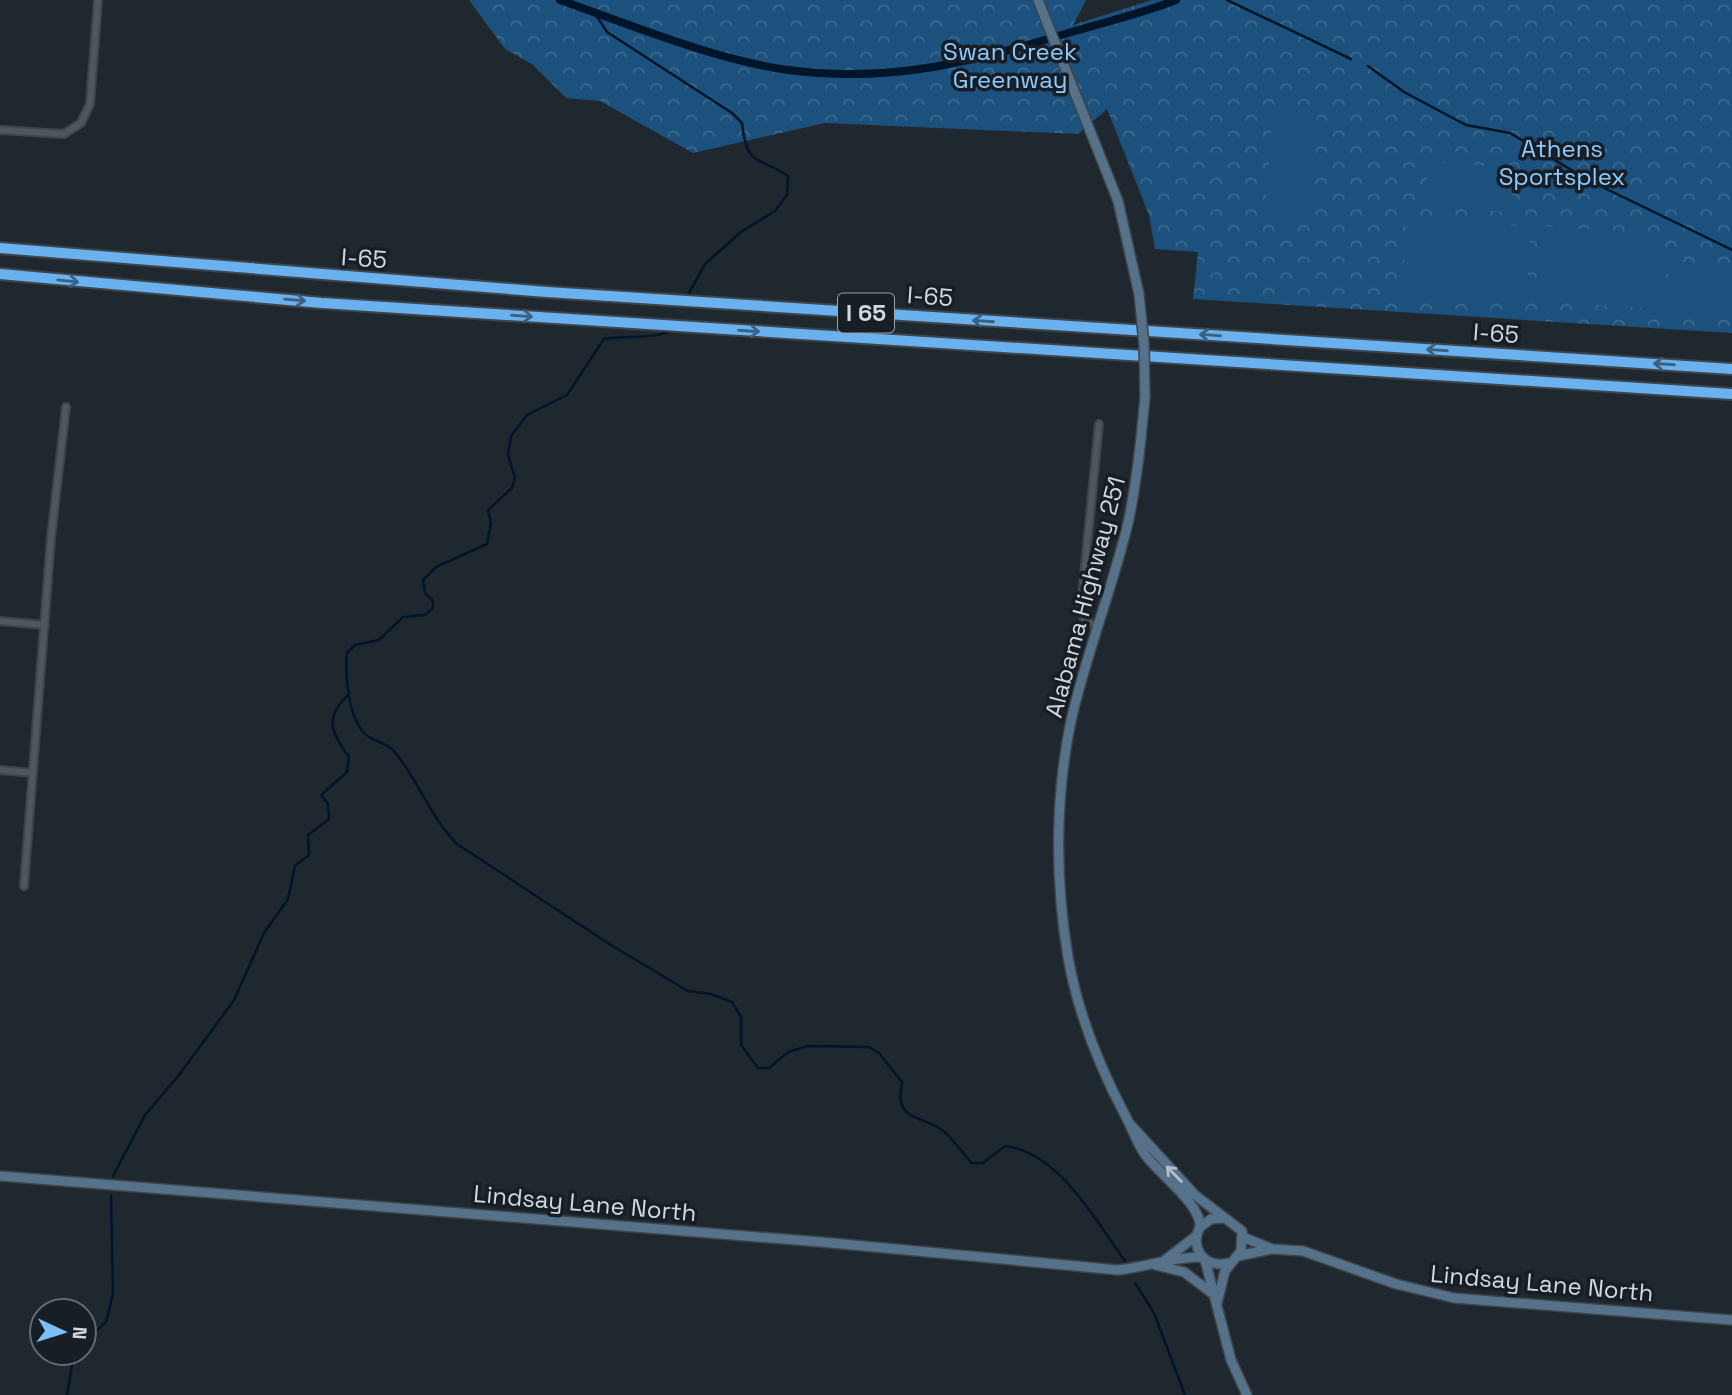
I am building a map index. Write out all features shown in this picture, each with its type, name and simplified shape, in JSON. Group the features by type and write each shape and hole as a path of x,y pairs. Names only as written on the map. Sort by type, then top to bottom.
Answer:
{"highway":[{"name":"I-65","path":"0,248 547,292 1732,369"},
{"name":"I 65","path":"0,274 323,303 1732,394"}],"street":[{"path":"0,130 64,134 81,123 90,104 98,0"},
{"name":"Alabama Highway 251","path":"1039,1 1118,201 1139,294 1144,344 1145,397 1139,461 1127,524 1097,625 1066,751 1060,810 1060,879 1068,958 1080,1008 1101,1070 1149,1161 1197,1212 1196,1247 1203,1258 1231,1360 1247,1395"},
{"path":"24,886 65,407"},
{"path":"1097,625 1084,621 1081,606 1100,424"},
{"path":"0,621 45,625"},
{"path":"0,770 33,773"},
{"name":"Alabama Highway 251","path":"1130,1124 1177,1177 1224,1218 1239,1227 1243,1237"},
{"name":"Lindsay Lane North","path":"0,1176 821,1242 1118,1270 1154,1265 1166,1260 1203,1258"},
{"path":"1198,1231 1211,1219 1224,1218"},
{"name":"Lindsay Lane North","path":"1166,1260 1198,1231"},
{"path":"1238,1256 1243,1237"},
{"name":"Lindsay Lane North","path":"1243,1237 1272,1249 1315,1254 1396,1284 1435,1295 1732,1320"},
{"name":"Lindsay Lane North","path":"1238,1256 1272,1249"},
{"name":"Alabama Highway 251","path":"1215,1299 1230,1263 1238,1256"},
{"path":"1203,1258 1217,1264 1230,1263"},
{"path":"1154,1265 1184,1272 1215,1299"}],"green space":[{"name":"Athens Sportsplex","path":"469,0 1086,0 1073,25 1152,0 1732,0 1732,333 1193,299 1198,252 1155,249 1149,215 1107,109 1078,134 825,123 693,153 600,101 566,98 532,64 505,49"},
{"path":"1273,113 1317,114 1312,220 1265,218"},
{"path":"1429,161 1514,169 1510,212 1425,205"},
{"path":"1407,220 1531,227 1526,303 1402,296"},
{"path":"1540,226 1666,235 1660,309 1535,301"},
{"path":"1669,261 1732,266 1732,320 1665,317"}],"waterway":[{"path":"560,0 673,41 732,58 788,70 826,74 899,72 968,60 1126,17 1176,0"},
{"path":"1227,0 1351,59"},
{"path":"594,12 607,32 732,113 742,123 750,154 788,176 787,195 775,211 741,232 705,264 689,293"},
{"path":"1368,66 1404,92 1466,125 1510,133 1588,180 1732,250"},
{"path":"672,330 650,336 604,339 567,395 527,415 511,436 508,455 515,478 512,488 488,510 491,523 487,544 436,567 423,580 425,593 433,601 433,608 425,615 403,617 379,640 355,645 347,653 349,695 354,716 367,736 392,749 401,760 439,821 457,844 611,945 688,991 711,994 732,1002 741,1017 741,1045 758,1068 769,1068 788,1052 808,1046 869,1047 879,1053 902,1082 900,1095 905,1111 942,1130 972,1163 983,1163 1005,1146 1025,1151 1043,1161 1088,1208 1125,1261"},
{"path":"113,1176 145,1115 179,1075 234,1000 264,933 288,899 295,866 309,855 308,835 329,819 328,804 321,795 347,772 349,757 334,732 333,717 336,709 350,693"},
{"path":"98,1329 106,1322 113,1294 111,1195"},
{"path":"1135,1283 1154,1313 1185,1395"},
{"path":"67,1395 72,1367"}],"park label":[{"name":"Swan Creek Greenway","path":"1010,65"}]}
